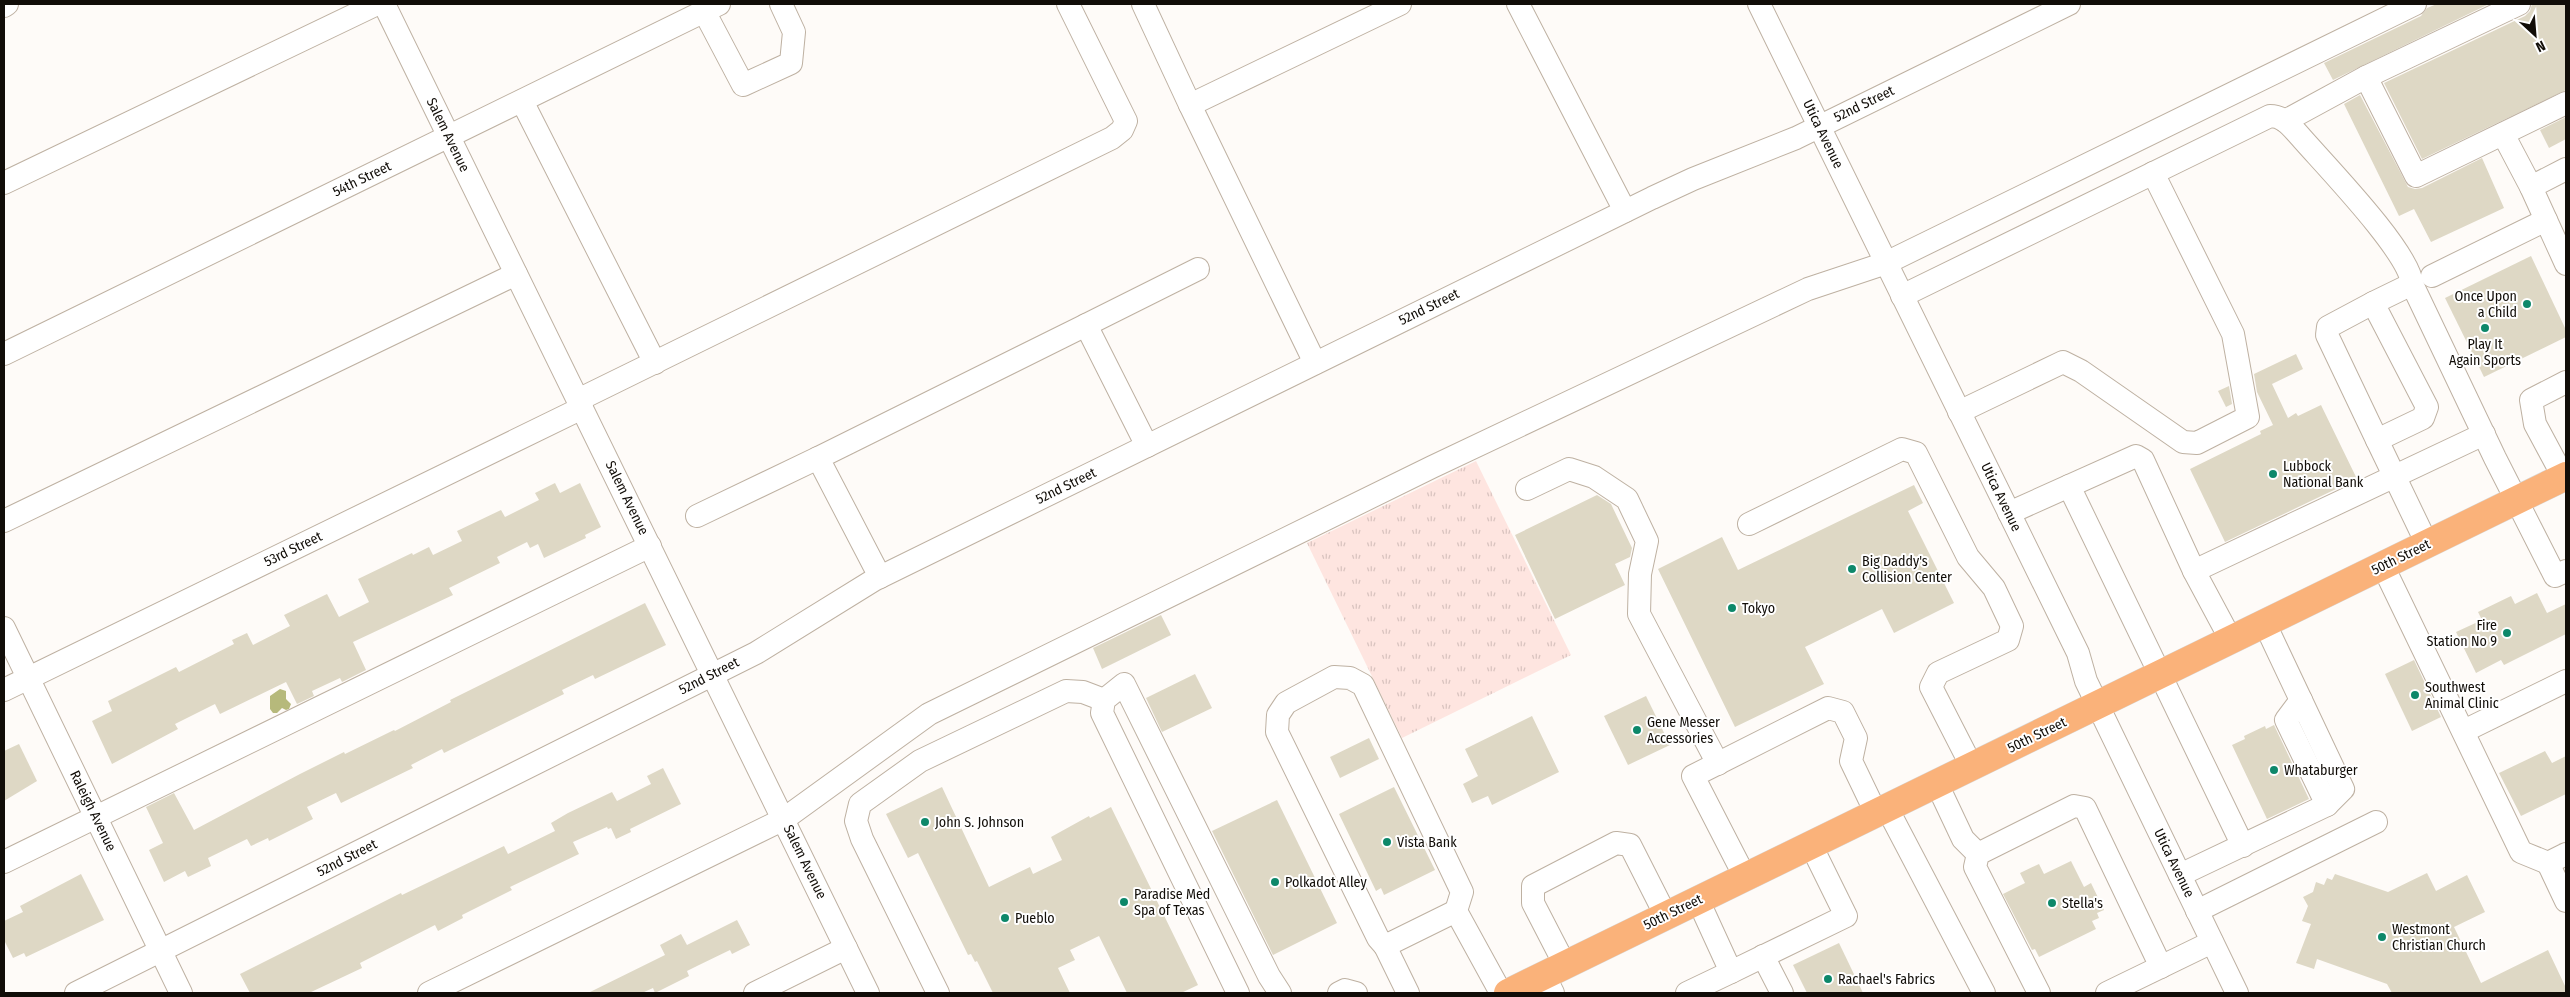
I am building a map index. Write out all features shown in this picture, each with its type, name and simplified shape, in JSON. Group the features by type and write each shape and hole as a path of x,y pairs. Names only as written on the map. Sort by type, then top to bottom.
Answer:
{"main road":[{"name":"50th Street","path":"1508,993 1554,978 1698,900 2565,477"}],"street":[{"path":"4,184 377,4"},
{"name":"Salem Avenue","path":"384,4 868,993"},
{"path":"712,7 721,47 744,85 791,63 794,32 781,4"},
{"name":"53rd Street","path":"4,690 580,404 655,363 1103,143 1122,130 1126,120 1068,4"},
{"path":"1143,4 1315,363"},
{"path":"1190,105 1400,4"},
{"path":"1518,4 1625,212"},
{"name":"Utica Avenue","path":"1760,4 1958,412 2078,653 2086,681 2237,993"},
{"name":"52nd Street","path":"76,993 756,653 880,577 1693,179 1796,138 2069,4"},
{"path":"429,993 784,819 929,714 1432,467 1808,289 1886,263 2415,4"},
{"path":"2285,121 2366,77 2518,4"},
{"name":"54th Street","path":"4,354 712,7"},
{"path":"2366,77 2416,176 2566,103"},
{"path":"522,101 655,363"},
{"path":"1902,296 2270,116 2277,116 2285,121 2394,245 2411,274 2412,284 2484,434 2556,576 2566,571"},
{"path":"2503,134 2531,187 2566,264"},
{"path":"2531,187 2566,169"},
{"path":"1958,412 2063,362 2088,375 2183,442 2197,443 2248,417 2234,334 2153,173"},
{"path":"2432,276 2546,220"},
{"path":"697,516 1198,269"},
{"path":"4,521 516,274"},
{"path":"2412,284 2328,327 2327,335 2427,544"},
{"path":"2374,303 2427,407 2423,418 2378,440"},
{"path":"1086,325 1147,446"},
{"path":"2565,477 2535,424 2530,400 2566,382"},
{"path":"2194,571 2484,434"},
{"path":"1750,524 1902,449 1916,453 1968,556 1994,588 2012,626 2008,640 1938,674 1932,687 1972,767"},
{"path":"2009,513 2136,456 2143,460 2194,571 2231,640"},
{"path":"818,458 880,577"},
{"path":"1527,489 1569,469 1594,477 1627,499 1647,541 1640,574 1639,614 1718,764"},
{"path":"2070,486 2243,846"},
{"path":"4,862 650,546"},
{"path":"2382,566 2464,731 2521,852 2557,859 2566,902"},
{"path":"2180,875 2327,805 2343,789 2265,624"},
{"name":"Raleigh Avenue","path":"4,628 182,993"},
{"path":"1385,946 1456,910 1462,892 1363,685 1350,678 1334,677 1286,703 1278,715 1277,732 1378,938 1385,946 1408,993"},
{"path":"2464,731 2566,680"},
{"path":"1238,993 1102,714 1104,700 1124,684 1269,976 1280,993"},
{"path":"938,993 862,839 856,821 860,804 920,761 1066,691 1083,692 1104,700"},
{"path":"1745,877 1693,776 1828,708 1843,712 1856,738 1852,761 1882,811 1978,991"},
{"path":"1936,784 1963,840 1978,854"},
{"path":"1978,854 2074,806 2085,808 2161,968"},
{"path":"2197,911 2376,822"},
{"path":"1554,978 1533,903 1533,886 1616,843 1630,845 1666,916"},
{"path":"1691,992 1846,916 1811,845"},
{"path":"1978,854 1976,867 2039,993"},
{"path":"1698,900 1731,972"},
{"path":"1456,910 1501,993"},
{"path":"2107,993 2212,942"},
{"path":"755,993 846,948"},
{"path":"1764,956 1782,993"},
{"path":"1339,993 1345,990 1356,993"}],"green space":[{"path":"1476,461 1571,655 1402,738 1307,543"}],"shaded area":[{"path":"280,689 286,691 286,699 291,704 289,709 282,708 277,713 273,713 270,709 270,696"}],"building":[{"path":"2437,4 2489,4 2333,80 2324,63 2421,16 2427,8"},
{"path":"2532,4 2566,4 2566,90 2422,159 2384,83 2525,16 2530,11"},
{"path":"2360,95 2408,187 2422,188 2482,158 2504,208 2431,242 2414,209 2399,216 2344,104"},
{"path":"2566,117 2566,139 2549,148 2540,130"},
{"path":"2531,256 2566,330 2566,337 2484,377 2445,298"},
{"name":"Lubbock National Bank","path":"2296,354 2303,369 2272,384 2288,418 2296,413 2298,416 2321,405 2357,479 2225,542 2190,469 2261,434 2260,431 2273,425 2257,392 2254,374"},
{"path":"2229,386 2232,404 2226,407 2218,391"},
{"path":"555,483 560,493 580,483 601,527 585,535 586,538 544,558 538,544 530,548 527,542 497,557 500,563 449,588 453,595 353,642 366,670 342,682 340,678 312,691 314,696 297,704 286,682 220,714 215,704 175,724 178,729 112,764 92,721 112,711 108,701 176,667 179,672 234,644 232,640 247,633 253,645 290,626 284,615 327,594 339,617 369,602 358,579 412,553 413,555 429,547 433,555 462,541 457,531 501,510 505,517 539,500 535,493"},
{"path":"1914,485 1923,503 1908,511 1954,603 1894,633 1882,609 1805,647 1824,684 1735,727 1658,569 1722,537 1738,570"},
{"path":"1597,495 1611,504 1632,548 1630,557 1615,564 1625,585 1555,619 1515,535"},
{"name":"Fire Station No 9","path":"2537,593 2547,613 2566,604 2566,634 2504,665 2501,660 2476,673 2456,632 2482,620 2478,612 2511,596 2515,604"},
{"path":"645,603 666,645 595,679 593,675 562,690 564,694 444,753 442,749 411,765 413,768 341,803 336,793 307,807 313,819 269,841 268,838 251,846 247,839 208,858 211,866 188,877 185,871 164,882 149,850 163,843 146,807 174,793 194,830 300,774 344,752 345,754 395,731 451,702 450,700"},
{"path":"1161,615 1171,635 1102,669 1093,648"},
{"name":"Southwest Animal Clinic","path":"2414,660 2441,717 2412,731 2385,674"},
{"path":"1195,674 1212,708 1162,732 1146,698"},
{"name":"Gene Messer Accessories","path":"1646,696 1670,745 1628,765 1604,716"},
{"path":"1532,716 1559,772 1492,805 1488,796 1472,803 1463,784 1478,776 1465,749"},
{"name":"Whataburger","path":"2274,725 2309,799 2267,819 2232,745 2245,739 2244,736 2265,726 2266,729"},
{"path":"1369,738 1379,759 1340,778 1330,757"},
{"path":"19,744 37,781 4,801 4,751"},
{"path":"2545,751 2552,763 2566,756 2566,794 2521,816 2499,773"},
{"path":"663,768 681,804 630,829 631,832 616,839 611,828 608,829 607,827 573,842 579,854 510,887 512,890 462,915 463,918 438,931 435,925 360,963 362,968 309,993 250,993 240,974 401,893 402,895 504,846 508,854 555,831 551,823 612,792 617,801 651,784 647,776"},
{"path":"942,787 989,887 1030,867 1033,874 1062,860 1051,837 1089,816 1090,818 1111,807 1198,985 1181,993 1127,993 1099,936 1070,950 1075,960 1058,968 1070,993 993,993 977,961 975,962 971,954 968,955 918,853 908,858 886,814"},
{"name":"Vista Bank","path":"1394,787 1435,870 1384,895 1381,888 1376,891 1339,814"},
{"name":"Polkadot Alley","path":"1277,800 1337,923 1273,955 1212,831"},
{"name":"Stella's","path":"2071,861 2084,887 2091,883 2104,910 2097,913 2099,918 2092,921 2096,929 2039,957 2035,949 2032,950 2003,894 2025,883 2020,873 2039,864 2044,874"},
{"name":"Westmont Christian Church","path":"2427,873 2436,891 2467,875 2485,912 2454,927 2481,983 2548,950 2566,988 2566,993 2392,993 2387,984 2317,959 2314,969 2296,963 2311,924 2302,921 2308,906 2303,897 2313,892 2316,882 2324,885 2327,878 2332,880 2335,874 2388,892"},
{"path":"81,874 104,920 26,957 24,953 13,958 4,940 4,921 23,912 20,906"},
{"path":"737,920 750,945 732,954 730,950 687,971 689,976 655,993 653,988 642,993 588,993 665,955 660,945 681,934 687,945"},
{"name":"Rachael's Fabrics","path":"1839,943 1863,993 1807,993 1793,965"}],"place":[{"name":"Once Upon a Child","path":"2527,304"},
{"name":"Play It Again Sports","path":"2485,328"},
{"name":"Lubbock National Bank","path":"2273,474"},
{"name":"Big Daddy's Collision Center","path":"1852,569"},
{"name":"Tokyo","path":"1732,608"},
{"name":"Fire Station No 9","path":"2507,633"},
{"name":"Southwest Animal Clinic","path":"2415,695"},
{"name":"Gene Messer Accessories","path":"1637,730"},
{"name":"Whataburger","path":"2274,770"},
{"name":"John S. Johnson","path":"925,822"},
{"name":"Vista Bank","path":"1387,842"},
{"name":"Polkadot Alley","path":"1275,882"},
{"name":"Paradise Med Spa of Texas","path":"1124,902"},
{"name":"Stella's","path":"2052,903"},
{"name":"Pueblo","path":"1005,918"},
{"name":"Westmont Christian Church","path":"2382,937"},
{"name":"Rachael's Fabrics","path":"1828,979"}]}
